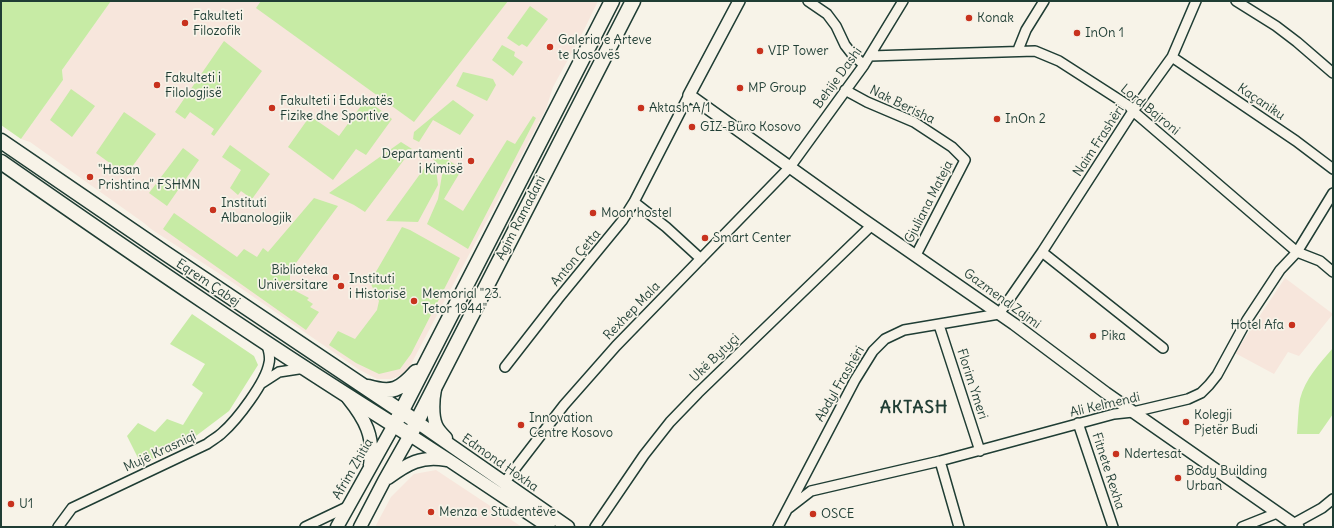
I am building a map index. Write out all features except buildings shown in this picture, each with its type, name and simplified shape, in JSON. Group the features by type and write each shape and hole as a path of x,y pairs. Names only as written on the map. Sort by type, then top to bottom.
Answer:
{"main road":[{"name":"Agim Ramadani","path":"394,425 612,1"},
{"name":"Agim Ramadani","path":"410,435 632,1"},
{"name":"Eqrem Çabej","path":"1,141 417,422"},
{"name":"Eqrem Çabej","path":"1,162 155,268 346,396 410,435"},
{"path":"356,382 383,391 401,387 407,383 428,359"},
{"path":"384,481 410,463 453,455 436,425 433,404 437,380"},
{"path":"346,396 363,418 370,434 371,451 368,470"},
{"name":"Edmond Hoxha","path":"417,422 453,455 549,527"},
{"name":"Afrim Zhitia","path":"337,527 394,425"},
{"path":"360,527 410,435"},
{"name":"Edmond Hoxha","path":"410,435 453,455 504,483 568,527"}],"street":[{"path":"689,95 739,1"},
{"path":"808,1 827,14 836,26 845,45 864,65"},
{"name":"Behije Dashi","path":"790,167 864,65 903,1"},
{"path":"1018,50 1026,30 1044,1"},
{"name":"Naim Frashëri","path":"999,314 1042,252 1134,111 1172,57 1196,1"},
{"path":"1236,1 1276,26 1333,73"},
{"name":"Lord Bajroni","path":"870,56 1018,50 1035,51 1059,61 1129,106 1297,252 1320,261 1333,272"},
{"name":"Kaçaniku","path":"1172,57 1333,169"},
{"name":"Nak Berisha","path":"845,90 927,130 952,147 965,160"},
{"name":"Gazmend Zajmi","path":"689,95 999,314 1133,412 1295,525"},
{"name":"Anton Çetta","path":"505,367 558,299 614,233 634,202 689,95"},
{"name":"Gjuliana Mateja","path":"916,255 965,160"},
{"name":"Rexhep Mala","path":"504,483 564,405 595,369 790,167"},
{"name":"Ali Kelmendi","path":"786,510 811,491 980,451 1114,414 1133,412 1188,399 1201,393 1217,375 1254,308 1280,270 1297,252 1333,194"},
{"path":"634,202 666,227 701,259"},
{"name":"Ukë Bytyçi","path":"595,527 644,455 670,422 698,393 872,225"},
{"path":"1042,252 1163,348"},
{"name":"Abdyl Frashëri","path":"778,527 855,380 874,351 885,339 904,330 999,314"},
{"name":"Florim Ymeri","path":"939,324 980,451"},
{"path":"261,383 269,365 270,357 266,342"},
{"path":"261,383 279,372 305,368"},
{"name":"Mujë Krasniqi","path":"58,527 72,508 207,444 222,434 235,420 261,383"},
{"name":"Fitnete Rexha","path":"1078,423 1112,527"},
{"path":"940,461 959,527"},
{"path":"1295,525 1322,508 1333,499"},
{"path":"305,527 347,507"},
{"path":"1242,527 1277,513"}],"shaded area":[{"path":"111,1 598,1 553,87 546,109 409,368 402,375 391,379 377,379 358,369 232,282 151,229 30,142 21,139 63,80 62,70"},
{"path":"1285,278 1333,314 1299,356 1288,352 1274,374 1235,353"},
{"path":"436,470 522,527 375,527 391,497 414,474"}],"green space":[{"path":"1,1 111,1 62,70 63,80 21,139 1,125"},
{"path":"261,1 508,1 414,122 256,8"},
{"path":"530,6 548,19 527,47 522,44 519,46 507,38"},
{"path":"224,41 262,71 214,136 211,134 214,129 190,112 185,119 175,112"},
{"path":"502,45 515,52 514,56 523,62 513,76 492,60"},
{"path":"463,72 493,79 496,85 487,101 456,86"},
{"path":"71,89 95,106 72,137 50,120"},
{"path":"366,99 392,119 366,155 356,149 333,180 288,147 310,116 339,136"},
{"path":"453,100 474,115 460,135 433,120 419,142 413,139 414,132"},
{"path":"124,112 156,134 126,175 96,153"},
{"path":"533,116 536,118 468,249 427,224 438,199 443,169 427,153 431,149 462,169 444,199 463,211 507,140 515,144"},
{"path":"401,142 412,149 365,212 329,193"},
{"path":"230,145 270,174 252,199 241,191 238,195 230,188 241,170 222,157"},
{"path":"183,148 199,160 167,206 149,193"},
{"path":"428,163 436,169 438,185 418,222 386,221"},
{"path":"314,198 338,206 290,271 290,288 309,298 307,300 313,304 310,307 319,312 306,330 163,229 174,213 237,257 244,249 257,257 263,248 268,252"},
{"path":"402,227 460,258 411,354 400,369 379,374 356,363 329,345 338,331 355,339 377,310 379,301 370,282"},
{"path":"192,314 254,356 258,365 229,411 184,445 141,464 127,436 138,423 155,432 167,419 183,425 203,393 192,385 205,364 170,344"},
{"path":"1333,348 1333,414 1319,434 1297,434 1299,403 1302,392 1305,385 1323,359"}],"place":[{"name":"Konak","path":"969,18"},
{"name":"Fakulteti Filozofik","path":"185,23"},
{"name":"InOn 1","path":"1077,33"},
{"name":"Galeria e Arteve te Kosovës","path":"550,47"},
{"name":"VIP Tower","path":"760,51"},
{"name":"Fakulteti i Filologjisë","path":"157,85"},
{"name":"MP Group","path":"740,88"},
{"name":"Fakulteti i Edukatës Fizike dhe Sportive","path":"272,108"},
{"name":"Aktash A/1","path":"641,108"},
{"name":"InOn 2","path":"997,119"},
{"name":"GIZ-Büro Kosovo","path":"692,127"},
{"name":"Departamenti i Kimisë","path":"471,161"},
{"name":"\"Hasan Prishtina\" FSHMN","path":"90,177"},
{"name":"Instituti Albanologjik","path":"213,210"},
{"name":"Moon hostel","path":"593,213"},
{"name":"Smart Center","path":"705,238"},
{"name":"Biblioteka Universitare","path":"336,277"},
{"name":"Instituti i Historisë","path":"341,286"},
{"name":"Memorial \"23. Tetor 1944\"","path":"414,301"},
{"name":"Hotel Afa","path":"1292,325"},
{"name":"Pika","path":"1093,336"},
{"name":"Kolegji Pjetër Budi","path":"1186,422"},
{"name":"Innovation Centre Kosovo","path":"521,425"},
{"name":"Ndertesat","path":"1116,454"},
{"name":"Body Building Urban","path":"1178,478"},
{"name":"U1","path":"11,504"},
{"name":"Menza e Studentëve","path":"431,512"},
{"name":"OSCE","path":"813,514"}],"district":[{"name":"AKTASH","path":"914,408"}]}
